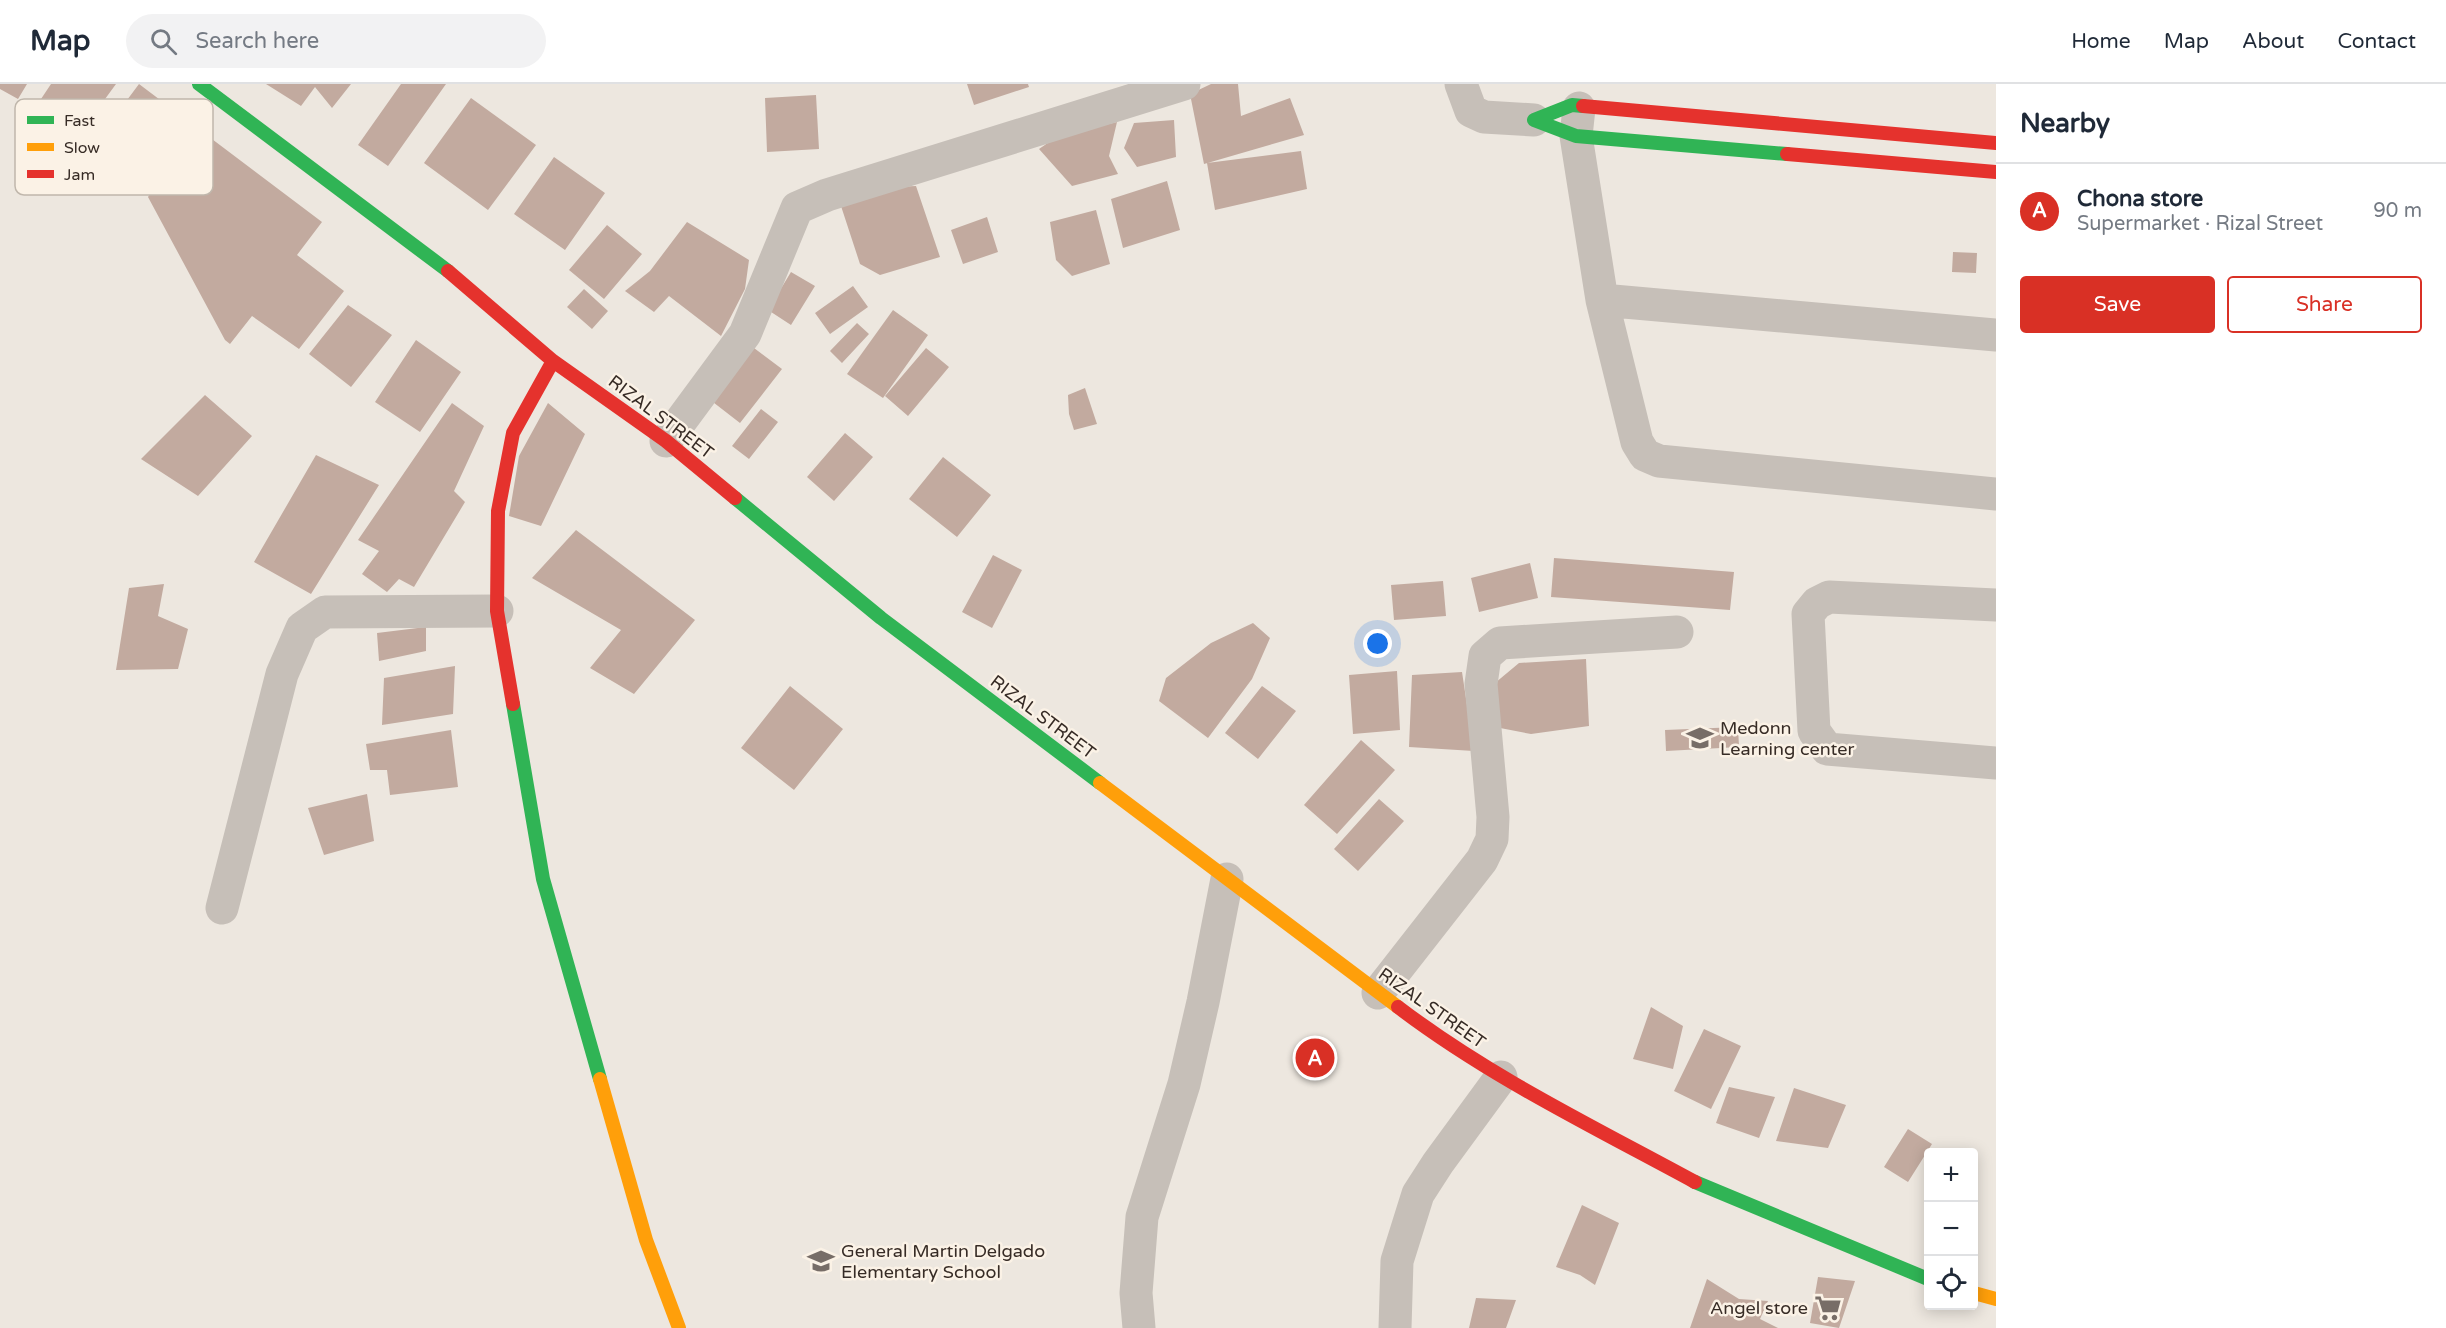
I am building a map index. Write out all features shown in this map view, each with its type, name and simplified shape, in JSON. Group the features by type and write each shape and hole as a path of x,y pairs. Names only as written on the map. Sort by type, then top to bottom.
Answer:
{"main road":[{"name":"RIZAL STREET","path":"199,84 433,258 553,361 666,441 881,618 1438,1038 1501,1077 1704,1187 1924,1277"},
{"path":"1534,120 1572,105 1577,121"},
{"path":"1534,120 1996,143"},
{"path":"1577,121 1996,172"},
{"path":"553,361 513,434 498,511 497,611 543,879 646,1240 679,1328"},
{"path":"1978,1294 1996,1299"}],"street":[{"path":"666,441 745,334 797,208 827,195 1184,84"},
{"path":"1461,84 1471,111 1484,117 1534,120"},
{"path":"1577,121 1602,300 1637,442 1645,455 1659,461 1996,494"},
{"path":"1602,300 1996,334"},
{"path":"1996,605 1829,597 1817,603 1808,614 1814,731 1827,749 1996,763"},
{"path":"222,908 282,674 302,628 325,612 497,611"},
{"path":"1378,993 1482,860 1492,839 1493,818 1481,684 1485,656 1500,643 1677,632"},
{"path":"1139,1328 1136,1293 1142,1217 1184,1084 1227,879"},
{"path":"1395,1328 1397,1261 1418,1194 1501,1077"}],"building":[{"path":"0,84 27,84 18,99 0,89"},
{"path":"51,84 116,84 105,99 41,99"},
{"path":"139,84 159,99 128,99"},
{"path":"266,84 351,84 332,108 315,87 301,106"},
{"path":"401,84 446,84 388,166 358,145"},
{"path":"967,84 1028,84 1029,87 974,105"},
{"path":"1211,84 1238,84 1241,116 1290,98 1304,135 1204,164 1190,94"},
{"path":"816,95 819,149 767,152 765,98"},
{"path":"471,98 536,145 488,210 424,163"},
{"path":"1174,120 1176,157 1137,167 1124,148 1134,123"},
{"path":"1117,122 1109,156 1118,174 1072,186 1039,149 1058,136"},
{"path":"213,140 322,222 297,255 344,291 299,349 252,316 230,344 225,340 148,197 149,195 213,195"},
{"path":"1301,151 1307,189 1215,210 1207,163"},
{"path":"554,157 605,193 565,250 514,214"},
{"path":"1167,181 1180,230 1123,248 1111,199"},
{"path":"916,186 940,257 880,275 860,264 841,206 872,188"},
{"path":"1096,210 1110,264 1072,276 1056,260 1050,222"},
{"path":"987,217 998,252 963,264 951,230"},
{"path":"687,222 749,260 745,289 721,336 669,296 654,312 625,291 650,271"},
{"path":"607,225 642,254 604,299 569,270"},
{"path":"1953,252 1977,253 1976,273 1952,272"},
{"path":"791,272 815,286 791,325 768,310"},
{"path":"853,286 868,307 830,334 815,313"},
{"path":"584,289 608,311 592,329 567,307"},
{"path":"348,305 392,335 351,387 309,354"},
{"path":"893,310 928,335 883,398 847,374"},
{"path":"857,323 869,334 842,363 830,351"},
{"path":"416,340 461,372 420,432 375,402"},
{"path":"750,345 782,369 740,423 709,399"},
{"path":"926,348 949,367 908,416 885,396"},
{"path":"1085,388 1097,424 1074,430 1069,414 1068,395"},
{"path":"205,395 252,436 198,496 141,459"},
{"path":"452,403 484,426 454,491 465,502 414,587 399,579 387,592 362,574 379,551 358,540"},
{"path":"548,403 585,434 541,526 509,516 519,456"},
{"path":"761,409 778,422 749,459 732,446"},
{"path":"845,433 873,457 834,501 807,477"},
{"path":"316,455 379,485 311,594 254,562"},
{"path":"943,457 991,495 957,537 909,499"},
{"path":"576,530 695,620 634,694 590,668 621,630 532,578"},
{"path":"993,555 1022,570 992,628 962,612"},
{"path":"1554,558 1734,572 1730,610 1551,597"},
{"path":"1530,563 1538,598 1479,612 1471,578"},
{"path":"1443,581 1446,616 1394,620 1391,585"},
{"path":"164,584 158,616 188,629 178,669 116,670 129,588"},
{"path":"1253,623 1270,638 1252,679 1208,738 1159,701 1166,678 1211,643"},
{"path":"426,627 426,651 379,661 377,633"},
{"path":"1586,659 1589,726 1531,734 1495,727 1495,683 1519,663"},
{"path":"455,666 453,714 382,725 384,678"},
{"path":"1397,671 1400,730 1353,734 1349,675"},
{"path":"1462,672 1474,751 1409,747 1412,675"},
{"path":"790,686 843,729 794,790 741,748"},
{"path":"1262,686 1296,711 1258,759 1225,733"},
{"path":"1738,727 1739,747 1666,751 1665,730"},
{"path":"451,730 458,787 390,795 387,770 370,770 366,744"},
{"path":"1361,740 1395,770 1337,834 1304,805"},
{"path":"367,794 374,841 324,855 308,808"},
{"path":"1379,799 1404,821 1358,871 1334,849"},
{"path":"1651,1007 1683,1026 1673,1069 1633,1059"},
{"path":"1704,1029 1741,1046 1711,1109 1674,1091"},
{"path":"1729,1087 1775,1097 1759,1138 1716,1123"},
{"path":"1794,1088 1846,1105 1828,1148 1776,1141"},
{"path":"1908,1129 1932,1144 1929,1148 1924,1148 1924,1157 1908,1182 1884,1167"},
{"path":"1582,1205 1619,1223 1595,1285 1580,1275 1556,1267"},
{"path":"1818,1277 1855,1281 1839,1328 1810,1323"},
{"path":"1707,1279 1739,1299 1768,1301 1760,1319 1778,1328 1690,1328"},
{"path":"1476,1298 1516,1300 1506,1328 1469,1328"}],"traffic: fast":[{"path":"199,84 448,271"},
{"path":"1583,106 1572,105 1534,120 1576,136 1787,154"},
{"path":"735,498 881,618 1100,783"},
{"path":"513,704 543,879 600,1079"},
{"path":"1695,1182 1924,1277"}],"traffic: slow":[{"path":"1100,783 1398,1007"},
{"path":"600,1079 646,1240 679,1328"},
{"path":"1978,1294 1996,1299"}],"traffic: jam":[{"path":"1583,106 1996,143"},
{"path":"1787,154 1996,172"},
{"path":"448,271 553,361 666,441 735,498"},
{"path":"513,704 497,611 498,511 513,433 553,361"},
{"path":"1398,1007 1506,1079 1695,1182"}],"place":[{"name":"Medonn Learning center","path":"1700,738"},
{"name":"Chona store","path":"1315,1058"},
{"name":"General Martin Delgado Elementary School","path":"821,1261"},
{"name":"Angel store","path":"1828,1308"}]}
